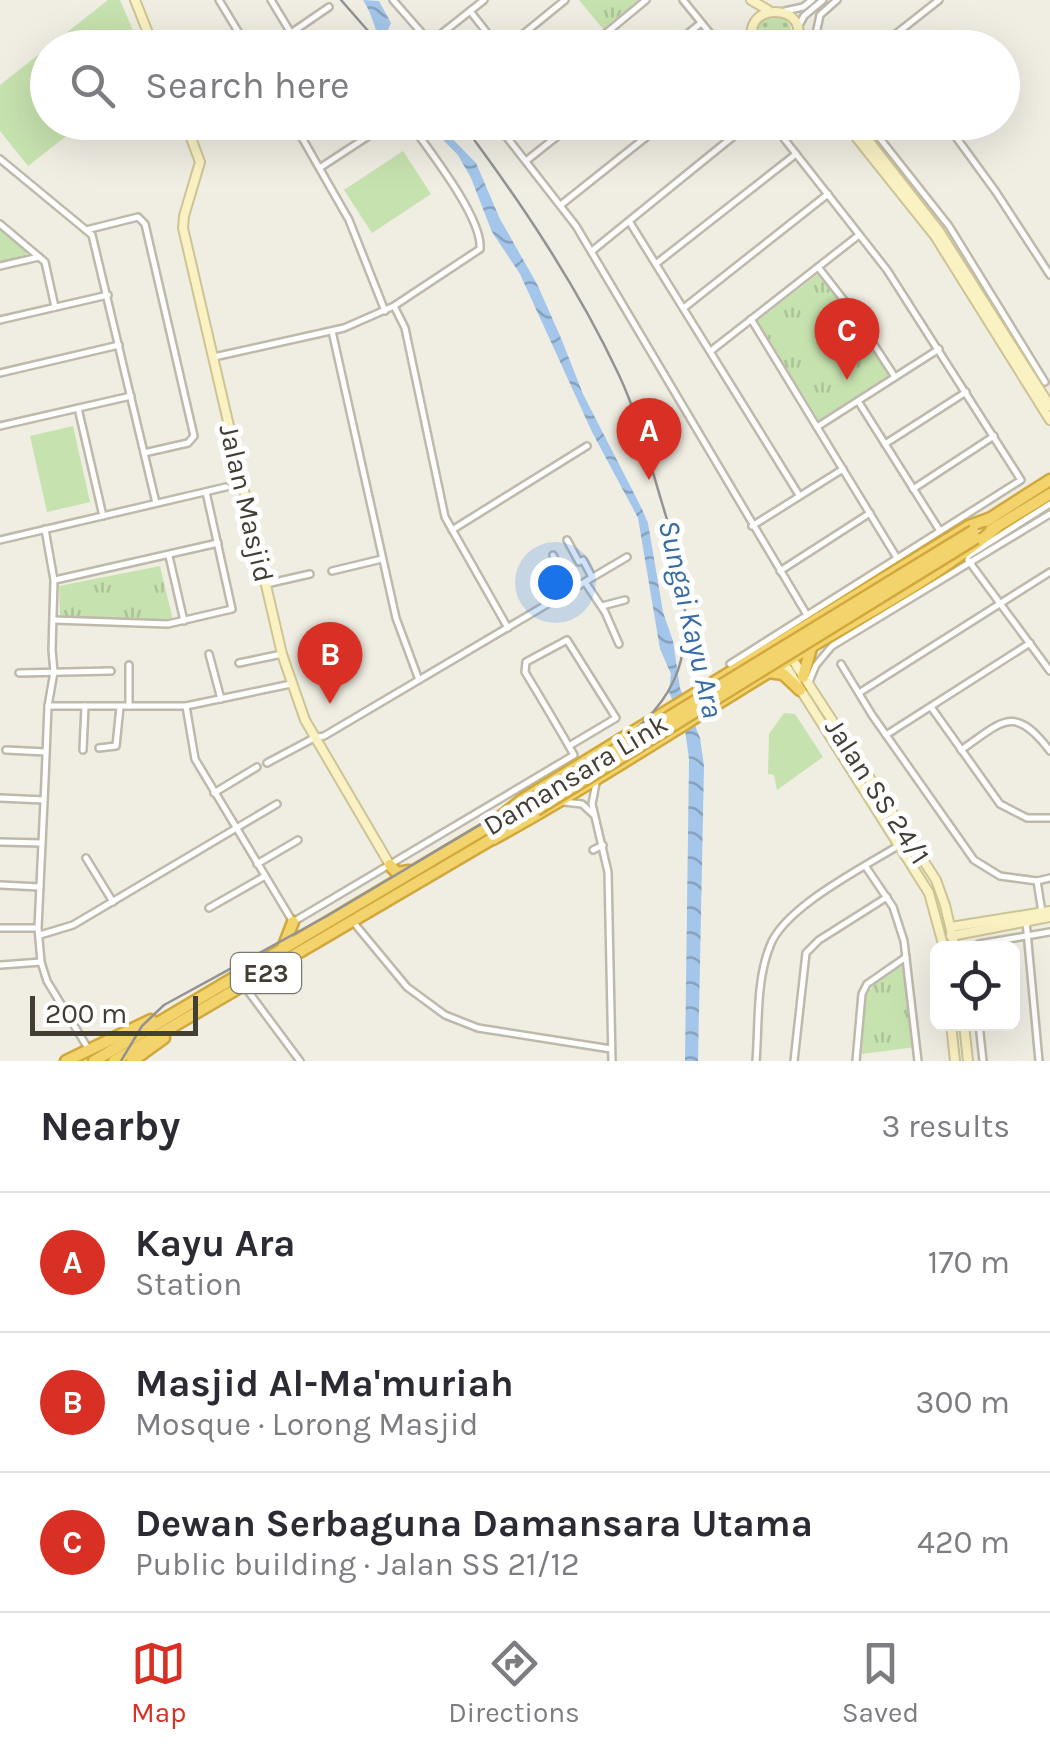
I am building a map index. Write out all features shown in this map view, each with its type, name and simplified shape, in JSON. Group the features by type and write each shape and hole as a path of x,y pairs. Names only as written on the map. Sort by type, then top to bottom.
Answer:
{"highway":[{"name":"Damansara Link","path":"994,522 1050,480"},
{"name":"Damansara Link","path":"114,1061 493,839 534,806 974,534 1050,494"},
{"path":"493,839 598,780 787,660 937,572 994,522"},
{"path":"489,826 522,800 970,526 994,522"},
{"path":"825,614 819,622 820,629 824,633 837,632"},
{"path":"768,672 804,684 805,661 811,647"},
{"path":"748,662 758,666 754,681"},
{"name":"Damansara Link","path":"66,1061 92,1055 186,1006 489,826 534,806"},
{"path":"390,865 402,874 424,864"},
{"path":"282,949 294,922"},
{"path":"132,1061 173,1032 178,1023"}],"street":[{"path":"135,0 147,30"},
{"path":"219,0 237,30"},
{"path":"271,0 289,30"},
{"path":"394,0 420,30"},
{"path":"449,30 484,0"},
{"path":"525,30 564,0"},
{"path":"610,30 646,0"},
{"path":"682,0 707,30"},
{"path":"751,1 768,10 785,11 804,7 812,0"},
{"path":"798,30 804,16 822,0"},
{"path":"817,30 820,15 837,0"},
{"path":"900,30 939,0"},
{"path":"751,1 756,19 754,30"},
{"path":"295,30 329,7"},
{"path":"756,19 768,10"},
{"path":"470,11 486,30"},
{"path":"785,11 798,27"},
{"path":"692,30 701,23"},
{"name":"Jalan Masjid","path":"191,140 200,162 183,228 282,654 314,738 390,865"},
{"path":"303,140 349,220 385,311"},
{"path":"320,168 363,140"},
{"path":"214,356 332,331 385,311 482,245 454,185 422,140"},
{"path":"509,140 562,204 592,251 808,615"},
{"path":"526,161 552,140"},
{"path":"562,204 642,140"},
{"path":"592,251 729,140"},
{"path":"730,664 1021,480 887,270 785,140"},
{"path":"858,140 935,236 1050,420"},
{"path":"868,140 947,242 1045,385"},
{"path":"880,140 949,226 1045,385 1050,406"},
{"path":"958,140 1050,275"},
{"path":"656,263 796,154"},
{"path":"0,160 92,235 156,504"},
{"path":"684,308 828,194"},
{"path":"86,230 138,217 145,224 194,436 188,443 144,452"},
{"path":"630,221 800,496"},
{"path":"0,224 45,262 56,307"},
{"path":"710,351 859,235"},
{"path":"0,266 39,257"},
{"path":"818,266 896,377"},
{"path":"0,320 108,295"},
{"path":"394,306 405,328 439,498 452,530 508,628"},
{"path":"751,319 897,558"},
{"path":"332,331 401,636 419,680"},
{"path":"0,372 119,345"},
{"path":"817,427 939,349"},
{"path":"885,444 966,392"},
{"path":"0,426 131,396"},
{"path":"858,401 940,531"},
{"path":"78,408 103,516"},
{"path":"913,488 994,436"},
{"path":"452,530 586,446"},
{"path":"752,526 843,469"},
{"path":"0,540 226,487"},
{"path":"54,620 168,624 232,609 206,492"},
{"path":"937,572 1050,504"},
{"path":"780,571 870,513"},
{"path":"804,684 832,646 968,560 1050,514"},
{"path":"45,529 54,580 54,672 48,706 40,962 47,981 92,1055"},
{"path":"567,540 592,578"},
{"path":"54,580 218,543"},
{"path":"552,555 570,590"},
{"path":"168,556 184,621"},
{"path":"267,763 324,736 627,557"},
{"path":"332,571 382,559"},
{"path":"968,560 1050,671"},
{"path":"266,584 310,574"},
{"path":"858,693 1047,574 1050,584"},
{"path":"585,582 602,606 620,644"},
{"path":"602,606 625,600"},
{"path":"186,706 196,759 294,922 574,755 526,672 526,662 563,641 570,641 616,718 569,746"},
{"name":"Jalan SS 24/1","path":"777,644 940,888 954,941"},
{"path":"886,735 1030,644"},
{"path":"209,654 221,699"},
{"path":"238,663 282,654"},
{"path":"129,664 129,706"},
{"path":"841,664 974,860 1000,876 1050,878"},
{"path":"19,673 111,671"},
{"path":"48,706 186,706 291,684"},
{"name":"Jalan SS 24/1","path":"804,684 929,893 942,939"},
{"path":"83,750 86,706"},
{"path":"98,748 116,746 120,706"},
{"path":"931,707 1005,809 1027,818 1050,818"},
{"path":"961,750 1002,722 1022,722 1034,729 1050,751"},
{"path":"6,750 46,752"},
{"path":"214,793 257,767"},
{"path":"598,780 592,804 598,847 608,878 612,1061"},
{"path":"0,798 44,800"},
{"path":"556,805 575,802 596,817"},
{"path":"0,928 38,932 74,925 277,804"},
{"path":"756,1061 764,969 780,926 797,910 909,839"},
{"path":"257,864 298,840"},
{"path":"0,842 42,843"},
{"path":"591,842 598,847"},
{"path":"86,858 114,902"},
{"path":"866,867 900,923 918,1061"},
{"path":"209,908 265,876"},
{"path":"1037,880 1047,914"},
{"path":"0,885 40,887"},
{"path":"794,1061 806,953 819,940 887,897"},
{"path":"942,939 952,932 1047,914"},
{"path":"961,941 965,936 1047,914"},
{"path":"1026,921 1039,1061"},
{"path":"354,923 414,995 444,1015 478,1028 611,1049"},
{"path":"952,932 972,934"},
{"path":"998,941 1050,932"},
{"path":"856,1061 862,994 868,984 906,957"},
{"path":"1,964 40,962"},
{"path":"244,985 300,1061"},
{"path":"952,1031 955,1061"},
{"path":"965,1031 968,1060 983,1059 980,1031"}],"green space":[{"path":"108,0 120,0 133,30 70,30"},
{"path":"579,0 638,0 603,29"},
{"path":"767,16 781,16 791,30 757,30"},
{"path":"30,61 30,140 61,140 28,166 0,131 0,85"},
{"path":"403,151 431,194 372,233 344,190"},
{"path":"0,229 27,252 26,255 0,262"},
{"path":"818,274 890,375 819,420 757,321"},
{"path":"809,296 821,319 808,326 796,303"},
{"path":"806,328 831,331 828,362 802,359"},
{"path":"73,426 90,502 47,512 30,436"},
{"path":"160,566 173,620 60,618 59,586"},
{"path":"784,713 795,714 823,757 777,790 774,775 768,774 769,734"},
{"path":"895,965 907,968 916,1047 862,1054 864,1004 873,986"}],"water":[{"path":"363,0 379,1 391,23 388,30 376,30"},
{"path":"443,140 454,140 476,163 500,219 537,284 583,394 648,523 680,688 700,738 704,766 698,1061 685,1061 689,759 685,730 669,692 671,674 660,649 638,518 592,432 520,274 492,232 458,155"}],"tram line":[{"path":"341,0 367,30"},
{"path":"121,1061 142,1026 164,1005 327,916 625,738 660,704 673,683 684,641 682,581 631,405 602,340 565,275 474,140"}],"place":[{"name":"Dewan Serbaguna Damansara Utama","path":"847,380"},
{"name":"Kayu Ara","path":"649,480"},
{"name":"Masjid Al-Ma'muriah","path":"330,704"}],"water label":[{"name":"Sungai Kayu Ara","path":"691,619"}]}
